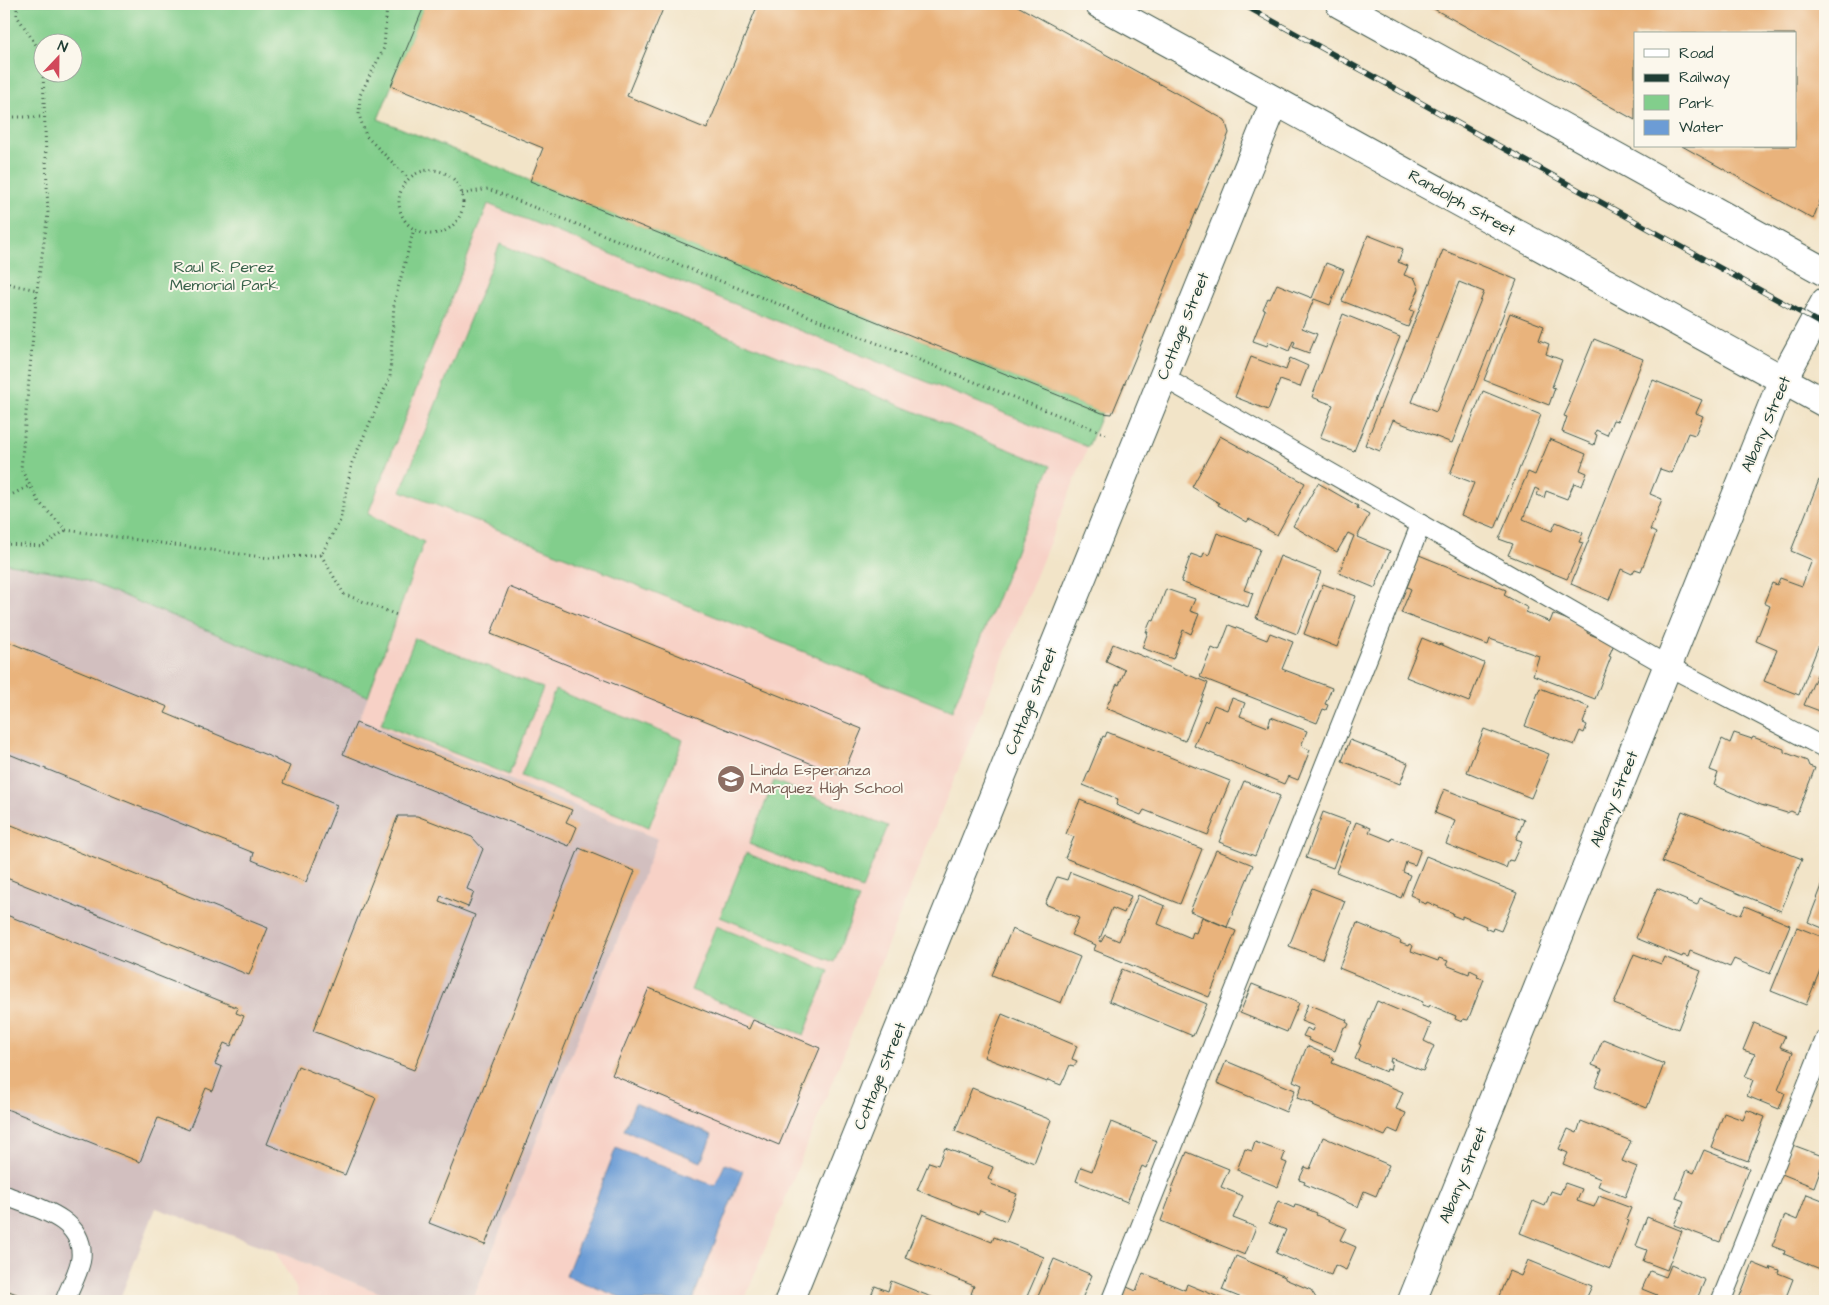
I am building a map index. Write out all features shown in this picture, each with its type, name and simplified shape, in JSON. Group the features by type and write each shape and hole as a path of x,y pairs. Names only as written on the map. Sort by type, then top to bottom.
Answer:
{"street":[{"name":"Randolph Street","path":"1099,4 1825,403"},
{"path":"1340,4 1825,272"},
{"name":"Cottage Street","path":"789,1301 1275,101"},
{"name":"Albany Street","path":"1412,1301 1783,379 1825,302"}],"lane":[{"path":"1163,377 1668,666 1825,748"},
{"path":"1111,1301 1421,524"},
{"path":"1721,1301 1825,1040"},
{"path":"4,1195 65,1221 81,1241 81,1259 65,1301"}],"path":[{"path":"17,4 17,16 32,39"},
{"path":"387,4 384,48 360,96 359,115 366,136 409,179"},
{"path":"43,82 48,214 37,290 21,469 40,502 66,530 269,558 321,555"},
{"path":"4,117 44,117"},
{"path":"424,172 440,172 450,176 462,194 463,204 455,224 435,234 424,233 414,229 407,223 399,205 403,186 409,179 424,172"},
{"path":"462,194 488,189 1135,444"},
{"path":"321,555 340,521 352,463 390,377 394,303 414,229"},
{"path":"4,284 37,290"},
{"path":"13,494 31,485"},
{"path":"4,544 43,546 66,530"},
{"path":"321,555 344,594 397,615"}],"shaded area":[{"name":"Linda Esperanza Marquez High School","path":"488,204 1088,447 744,1301 472,1301 657,839 359,719 424,542 368,514"},
{"path":"4,563 72,575 368,696 359,719 658,839 472,1301 400,1301 275,1251 156,1208 119,1301 4,1301"},
{"path":"275,1251 400,1301 298,1301 296,1288"}],"green space":[{"name":"Raul R. Perez Memorial Park","path":"4,4 425,4 378,119 1102,413 1088,447 488,204 368,514 424,542 368,696 72,575 4,563"},
{"path":"500,244 1050,466 952,711 401,491"},
{"path":"415,638 543,688 509,775 381,724"},
{"path":"555,690 683,740 649,827 521,776"},
{"path":"774,781 888,826 862,889 749,844"},
{"path":"746,853 859,899 834,962 720,917"},
{"path":"716,926 829,971 804,1035 691,990"}],"water":[{"path":"635,1103 712,1135 701,1162 624,1130"},
{"path":"616,1148 715,1186 725,1164 743,1171 692,1301 630,1301 566,1276"}],"building":[{"path":"425,4 665,4 627,96 707,129 758,4 1014,4 1225,120 1229,133 1112,414 1102,413 530,181 543,148 391,86"},
{"path":"1425,4 1825,4 1825,188 1813,219 1686,148 1796,148 1796,32 1634,32 1634,119"},
{"path":"1368,235 1403,249 1398,262 1408,266 1404,275 1415,279 1419,289 1410,310 1414,311 1408,327 1342,301"},
{"path":"1443,250 1517,280 1452,443 1393,420 1380,451 1365,445","holes":["1459,282 1484,292 1436,412 1412,402"]},
{"path":"1326,263 1344,270 1330,305 1314,299 1302,328 1317,334 1309,353 1293,347 1295,342 1293,341 1289,351 1268,342 1267,346 1253,341 1265,310 1263,309 1277,284 1312,298"},
{"path":"1510,313 1544,326 1539,340 1549,344 1546,354 1562,360 1552,387 1555,388 1549,405 1484,380"},
{"path":"1343,314 1400,337 1354,451 1320,438 1333,405 1312,397"},
{"path":"1594,339 1643,359 1618,421 1613,420 1607,435 1596,430 1595,434 1597,435 1594,445 1562,432 1567,417 1564,416 1570,403 1568,402"},
{"path":"1251,357 1286,370 1290,358 1308,366 1300,387 1280,380 1268,410 1235,397"},
{"path":"1653,380 1702,400 1696,413 1703,416 1695,435 1688,433 1672,473 1660,469 1650,494 1662,499 1650,530 1656,533 1641,571 1635,569 1632,574 1621,569 1609,600 1571,584"},
{"path":"1483,391 1541,415 1495,529 1461,515 1474,483 1450,474"},
{"path":"1220,436 1305,483 1277,535 1249,519 1247,522 1192,487"},
{"path":"1550,439 1586,454 1580,470 1587,473 1582,486 1574,483 1567,499 1546,491 1544,498 1537,495 1539,490 1535,488 1523,519 1552,531 1556,522 1583,533 1579,542 1583,543 1567,579 1508,555 1513,544 1499,539 1528,472 1535,475"},
{"path":"1819,480 1825,482 1825,629 1799,695 1764,681 1777,650 1756,641 1770,606 1764,603 1772,583 1777,585 1780,578 1802,586 1812,560 1791,551"},
{"path":"1318,483 1358,506 1357,508 1369,515 1357,537 1390,551 1375,588 1339,573 1354,536 1348,533 1337,552 1293,526"},
{"path":"1217,533 1260,549 1244,590 1253,593 1248,607 1181,582 1191,554 1202,558 1204,553 1209,555"},
{"path":"1419,555 1506,590 1504,595 1528,608 1526,612 1550,622 1553,614 1588,628 1587,633 1614,644 1595,699 1533,675 1539,656 1490,639 1488,645 1401,613 1411,589 1407,587"},
{"path":"1280,556 1321,572 1297,634 1256,618"},
{"path":"1323,584 1356,596 1337,647 1304,634"},
{"path":"509,587 862,729 842,776 491,634"},
{"path":"1166,589 1195,599 1190,611 1199,614 1191,634 1183,630 1173,659 1142,648 1148,632 1146,632 1151,620 1154,621"},
{"path":"1229,625 1267,640 1270,633 1293,642 1282,669 1332,688 1325,704 1328,705 1326,710 1323,709 1317,723 1200,677 1212,648 1219,651"},
{"path":"1422,638 1484,663 1469,702 1406,677"},
{"path":"4,640 168,707 165,713 290,766 283,783 337,805 306,882 252,860 254,853 4,752"},
{"path":"1113,644 1208,683 1185,741 1106,708 1125,670 1106,661"},
{"path":"1818,672 1825,675 1825,713 1804,705"},
{"path":"1540,688 1589,707 1583,723 1587,725 1584,733 1580,731 1574,745 1525,726"},
{"path":"1232,698 1245,703 1240,716 1268,727 1271,717 1307,731 1301,746 1310,750 1298,780 1288,776 1284,784 1194,746 1205,720 1207,722 1214,705 1227,710"},
{"path":"356,723 572,810 566,822 577,827 569,846 343,754"},
{"path":"1484,729 1549,754 1531,798 1467,772"},
{"path":"1107,732 1230,781 1208,835 1144,810 1141,815 1116,805 1118,799 1083,785 1103,736 1105,737"},
{"path":"1734,733 1752,739 1753,737 1784,749 1784,752 1807,761 1809,766 1815,768 1797,814 1761,805 1714,785 1718,773 1710,770 1722,739 1730,743"},
{"path":"1350,740 1408,763 1400,784 1342,761"},
{"path":"1244,781 1280,796 1255,856 1219,842"},
{"path":"1444,789 1524,820 1516,839 1522,841 1513,861 1509,860 1506,868 1446,844 1455,821 1435,813"},
{"path":"1080,800 1202,849 1180,904 1065,858 1074,837 1066,834"},
{"path":"1682,811 1802,859 1781,911 1662,862"},
{"path":"1323,812 1350,822 1333,868 1306,858"},
{"path":"398,816 417,816 472,837 483,849 467,889 474,892 468,907 441,896 439,901 475,915 414,1070 313,1031"},
{"path":"4,822 268,928 249,975 4,877"},
{"path":"1356,822 1371,828 1369,832 1391,841 1392,838 1421,849 1415,865 1406,862 1403,872 1410,875 1401,898 1336,872"},
{"path":"579,848 635,871 485,1245 429,1223"},
{"path":"1216,850 1253,865 1227,927 1190,911"},
{"path":"1426,856 1517,893 1501,931 1493,928 1492,931 1485,928 1486,926 1462,916 1462,919 1427,902 1426,904 1418,901 1419,899 1410,895"},
{"path":"1070,872 1131,896 1124,913 1112,908 1099,941 1101,942 1105,935 1119,941 1138,895 1165,906 1158,924 1191,938 1193,932 1196,933 1202,917 1236,931 1209,997 1094,950 1096,945 1071,935 1079,918 1045,904 1057,877 1067,880"},
{"path":"1825,878 1825,929 1808,922"},
{"path":"1312,888 1345,901 1322,959 1289,946"},
{"path":"1657,888 1697,905 1700,898 1741,915 1745,906 1790,925 1770,974 1734,959 1730,967 1690,951 1688,957 1683,955 1682,957 1636,938"},
{"path":"4,914 238,1008 236,1013 244,1016 231,1046 224,1043 215,1064 222,1067 213,1091 206,1088 189,1130 158,1118 140,1162 4,1108"},
{"path":"1357,923 1401,941 1400,943 1413,946 1411,951 1438,961 1439,958 1448,961 1446,965 1469,974 1470,970 1478,974 1477,977 1484,979 1468,1020 1463,1019 1462,1022 1455,1019 1456,1016 1430,1005 1429,1007 1422,1005 1423,1002 1339,968"},
{"path":"1797,927 1825,938 1825,958 1806,1005 1771,991"},
{"path":"1012,929 1080,957 1061,1003 992,975"},
{"path":"1634,954 1661,964 1664,957 1701,971 1678,1029 1614,1004"},
{"path":"1122,969 1207,1004 1193,1036 1109,1001"},
{"path":"1252,984 1299,1003 1287,1032 1240,1013"},
{"path":"649,988 749,1029 753,1020 820,1048 779,1145 612,1075"},
{"path":"1377,1001 1431,1024 1424,1041 1434,1046 1423,1071 1391,1058 1390,1070 1387,1069 1386,1072 1355,1059 1361,1045 1359,1044"},
{"path":"1308,1004 1347,1020 1346,1022 1349,1024 1347,1028 1344,1027 1335,1051 1303,1036 1307,1028 1312,1031 1314,1026 1301,1021"},
{"path":"1002,1014 1077,1046 1072,1059 1077,1061 1074,1066 1070,1065 1061,1085 1048,1080 1047,1082 984,1057"},
{"path":"1754,1023 1785,1036 1780,1047 1793,1052 1778,1090 1785,1093 1779,1109 1747,1096 1753,1080 1745,1077 1755,1054 1743,1050"},
{"path":"1603,1039 1664,1064 1647,1108 1595,1087 1602,1069 1592,1065"},
{"path":"1307,1046 1334,1058 1332,1063 1403,1092 1396,1109 1406,1113 1398,1133 1389,1129 1385,1136 1297,1098 1302,1085 1293,1081"},
{"path":"1226,1061 1295,1090 1286,1112 1217,1083"},
{"path":"298,1066 376,1098 345,1175 267,1144"},
{"path":"972,1088 1051,1120 1034,1163 955,1131"},
{"path":"1747,1110 1765,1117 1748,1161 1711,1147 1724,1113 1743,1120"},
{"path":"1581,1121 1631,1141 1622,1161 1637,1167 1625,1197 1598,1186 1601,1179 1563,1164 1568,1153 1559,1149 1568,1129 1577,1133"},
{"path":"1111,1122 1157,1141 1146,1168 1142,1166 1127,1202 1076,1181 1081,1167 1092,1171"},
{"path":"1323,1137 1389,1165 1376,1196 1364,1191 1358,1207 1304,1184 1305,1182 1299,1180 1305,1167 1310,1169"},
{"path":"1255,1142 1285,1153 1282,1161 1287,1163 1278,1187 1237,1170 1245,1149 1252,1151"},
{"path":"1793,1145 1825,1157 1814,1187 1782,1174"},
{"path":"945,1148 993,1167 988,1179 992,1181 991,1184 1017,1194 1006,1221 980,1210 978,1214 917,1190 929,1162 938,1165"},
{"path":"1704,1150 1749,1168 1720,1242 1674,1225 1684,1201 1676,1198 1687,1170 1694,1173"},
{"path":"1187,1152 1229,1169 1221,1187 1243,1196 1233,1218 1256,1227 1245,1255 1161,1221"},
{"path":"1565,1183 1582,1189 1577,1201 1594,1207 1599,1196 1631,1208 1626,1220 1629,1221 1610,1269 1520,1233 1533,1201 1545,1206 1551,1191 1560,1194"},
{"path":"1807,1194 1825,1201 1825,1271 1784,1254 1785,1251 1772,1246 1785,1215 1797,1220"},
{"path":"1278,1201 1294,1208 1295,1205 1317,1213 1316,1215 1346,1228 1340,1240 1356,1247 1346,1270 1335,1265 1331,1275 1276,1253 1286,1230 1269,1223"},
{"path":"923,1214 992,1242 994,1237 1044,1257 1025,1301 988,1301 971,1294 974,1286 905,1258"},
{"path":"1647,1217 1682,1231 1667,1270 1643,1261 1647,1250 1636,1246"},
{"path":"1236,1256 1311,1290 1318,1301 1249,1301 1222,1290"},
{"path":"1054,1259 1092,1275 1081,1301 1036,1301"},
{"path":"1528,1260 1592,1286 1585,1301 1497,1301 1509,1271 1521,1276"},
{"path":"1753,1263 1770,1270 1771,1267 1779,1270 1778,1273 1793,1279 1786,1297 1788,1298 1787,1301 1738,1301"},
{"path":"1671,1265 1705,1280 1696,1301 1655,1301 1657,1295 1642,1289 1650,1271 1666,1277"},
{"path":"1143,1273 1185,1290 1187,1284 1228,1301 1158,1301 1148,1297 1147,1301 1122,1301 1127,1287 1136,1291"},
{"path":"891,1281 939,1300 869,1301 875,1286 888,1291"},
{"path":"4,1289 34,1301 4,1301"}],"railway":[{"path":"1242,4 1825,326"}],"place":[{"name":"Linda Esperanza Marquez High School","path":"731,779"}]}
